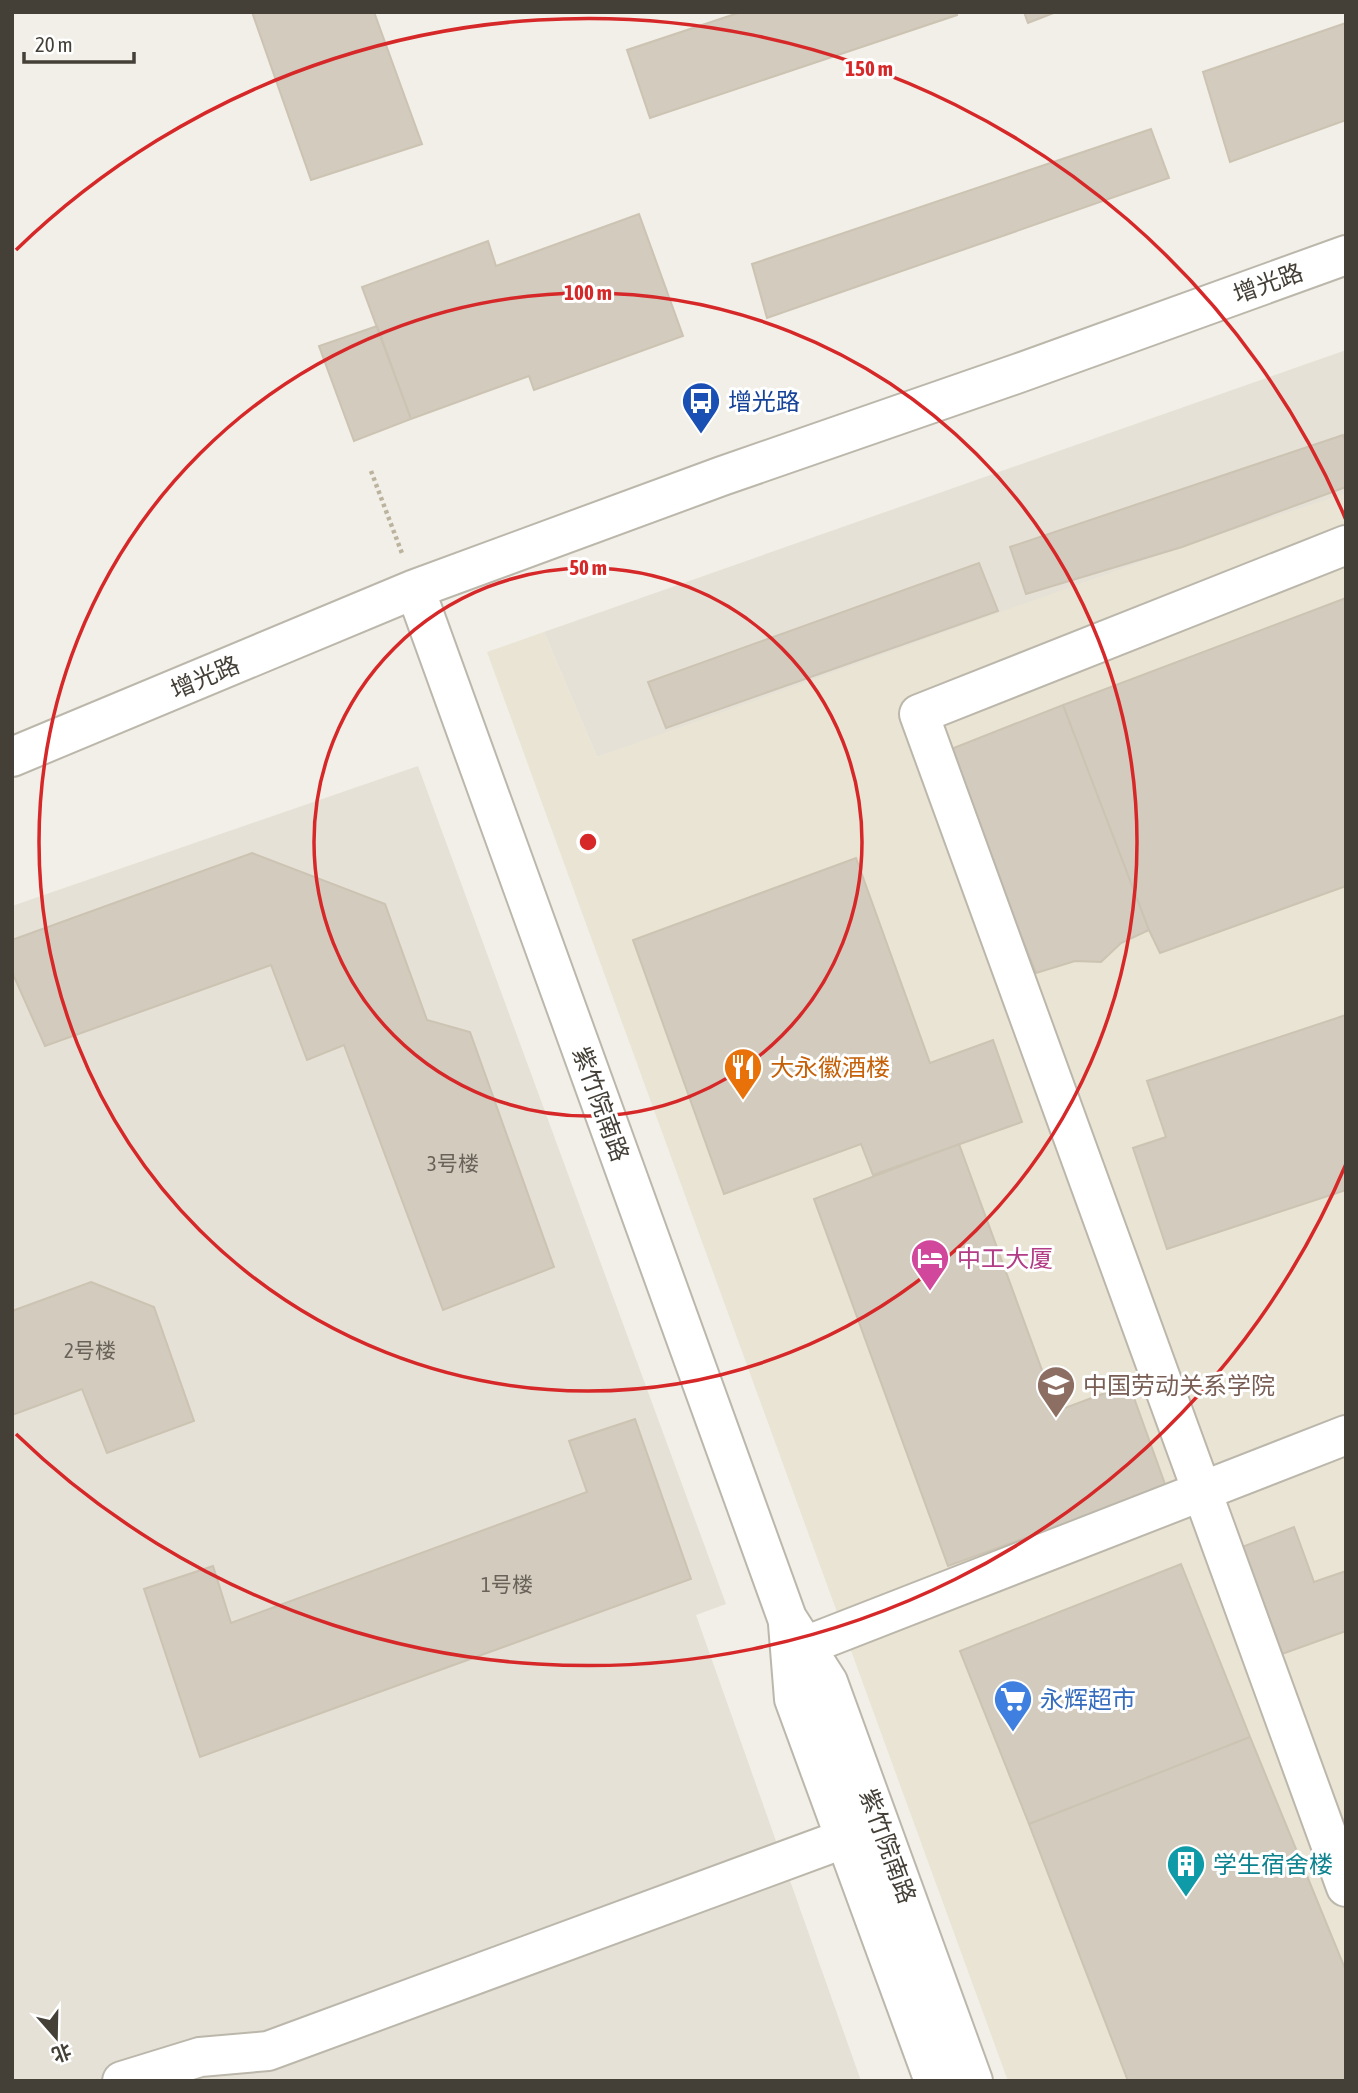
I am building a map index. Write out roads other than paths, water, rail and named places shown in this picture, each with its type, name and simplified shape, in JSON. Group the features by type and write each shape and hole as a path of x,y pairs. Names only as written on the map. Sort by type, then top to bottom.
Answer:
{"street":[{"name":"增光路","path":"12,757 415,589 722,476 1346,255"},
{"path":"1346,545 919,714 1346,1887"},
{"name":"紫竹院南路","path":"415,589 796,1632 828,1682 973,2081"},
{"path":"796,1632 1202,1491 1346,1435"},
{"name":"紫竹院南路","path":"796,1632 794,1699 934,2081"},
{"path":"122,2081 200,2057 275,2066 846,1838"}],"place":[{"name":"增光路","path":"701,435"},
{"name":"大永徽酒楼","path":"743,1101"},
{"name":"中工大厦","path":"930,1292"},
{"name":"中国劳动关系学院","path":"1056,1419"},
{"name":"永辉超市","path":"1013,1733"},
{"name":"学生宿舍楼","path":"1186,1898"}]}
